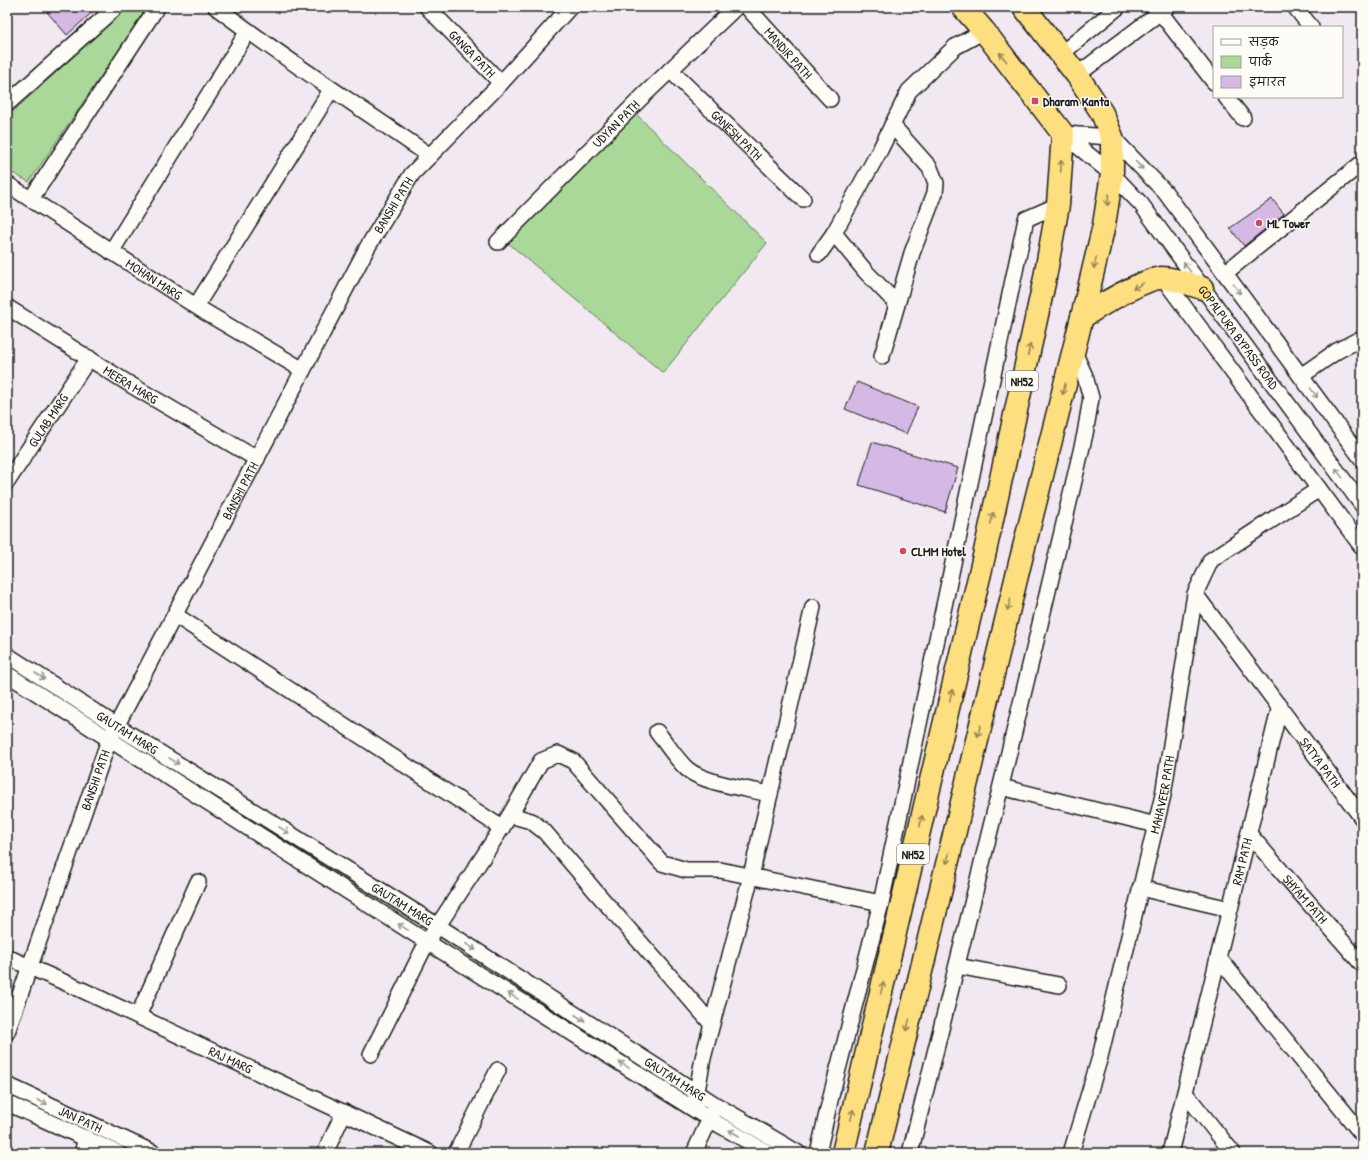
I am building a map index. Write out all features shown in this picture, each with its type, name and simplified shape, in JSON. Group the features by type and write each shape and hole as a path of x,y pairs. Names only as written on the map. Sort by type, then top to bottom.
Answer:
{"highway":[{"path":"963,7 1063,134"},
{"name":"NH52","path":"877,1153 1019,567 1074,352 1104,225 1112,174 1112,137 1102,114 1077,75 1024,7"},
{"name":"NH52","path":"843,1153 986,548 1044,283 1058,205 1063,134"},
{"path":"1082,317 1149,280 1163,278 1202,288"}],"street":[{"path":"7,104 116,7"},
{"path":"31,199 157,7"},
{"path":"216,7 332,90 430,156"},
{"name":"GANGA PATH","path":"427,7 501,83"},
{"name":"BANSHI PATH","path":"7,1032 109,740 367,248 412,174 501,83 570,7"},
{"name":"UDYAN PATH","path":"498,242 641,98 736,7"},
{"name":"MANDIR PATH","path":"747,7 830,99"},
{"path":"1061,54 1118,7"},
{"path":"1295,7 1310,26"},
{"path":"1077,75 1164,10 1213,81"},
{"path":"111,252 248,31"},
{"path":"819,254 834,233 880,150 909,91 955,47 984,32"},
{"name":"GANESH PATH","path":"670,70 803,199"},
{"path":"196,306 332,90"},
{"path":"1227,98 1243,118"},
{"path":"882,356 912,253 935,193 936,183 930,168 892,125"},
{"path":"1063,134 1112,137"},
{"name":"GOPALPURA BYPASS ROAD","path":"1063,134 1112,174 1141,204 1362,504"},
{"name":"GOPALPURA BYPASS ROAD","path":"1112,137 1165,192 1362,459"},
{"path":"1225,272 1362,163"},
{"name":"MOHAN MARG","path":"7,184 196,306 303,370"},
{"path":"818,1153 831,1096 881,903 1026,218 1058,205"},
{"path":"834,233 866,272 897,304"},
{"path":"1163,278 1362,547"},
{"name":"MEERA MARG","path":"7,307 131,385 256,459"},
{"path":"1301,376 1337,351 1362,338"},
{"path":"910,1153 1001,787 1081,449 1091,398 1085,376 1074,352"},
{"name":"GULAB MARG","path":"7,482 89,358"},
{"name":"MAHAVEER PATH","path":"1072,1153 1100,1057 1163,795 1194,594 1211,560 1318,488"},
{"path":"1194,594 1280,706"},
{"path":"693,1108 711,1023 751,876 813,607"},
{"path":"174,615 506,821 531,821 544,831 711,1023"},
{"name":"GAUTAM MARG","path":"7,655 117,726 438,926 716,1105 798,1153"},
{"path":"7,674 427,942 711,1120 768,1153"},
{"name":"SATYA PATH","path":"1280,706 1362,818"},
{"name":"RAM PATH","path":"1170,1153 1280,706"},
{"path":"657,732 686,768 696,776 707,780 770,794"},
{"path":"371,1054 427,942 506,821 541,761 558,754 573,761 662,863 686,870 720,870 881,903"},
{"path":"1001,787 1156,825"},
{"name":"SHYAM PATH","path":"1249,834 1362,964"},
{"path":"138,1016 198,882"},
{"path":"1140,888 1230,909"},
{"path":"1218,956 1362,1134"},
{"name":"RAJ MARG","path":"7,957 138,1016 430,1153"},
{"path":"957,966 1059,984"},
{"path":"456,1153 498,1070"},
{"name":"JAN PATH","path":"7,1085 154,1153"},
{"path":"1185,1093 1233,1153"},
{"name":"JAN PATH","path":"7,1103 118,1153"},
{"path":"694,1153 711,1120 716,1105"},
{"path":"326,1153 344,1112"},
{"path":"82,1153 86,1138"}],"green space":[{"path":"128,7 148,7 29,182 7,170 7,117"},
{"path":"635,113 767,243 663,373 507,242"}],"building":[{"path":"53,7 98,7 67,35 47,12"},
{"name":"ML Tower","path":"1272,199 1284,214 1244,246 1230,228"},
{"path":"857,382 918,407 906,434 845,409"},
{"path":"872,442 958,468 945,512 859,485"}],"place":[{"name":"Dharam Kanta","path":"1035,101"},
{"name":"ML Tower","path":"1259,223"},
{"name":"CLMM Hotel","path":"903,551"}]}
